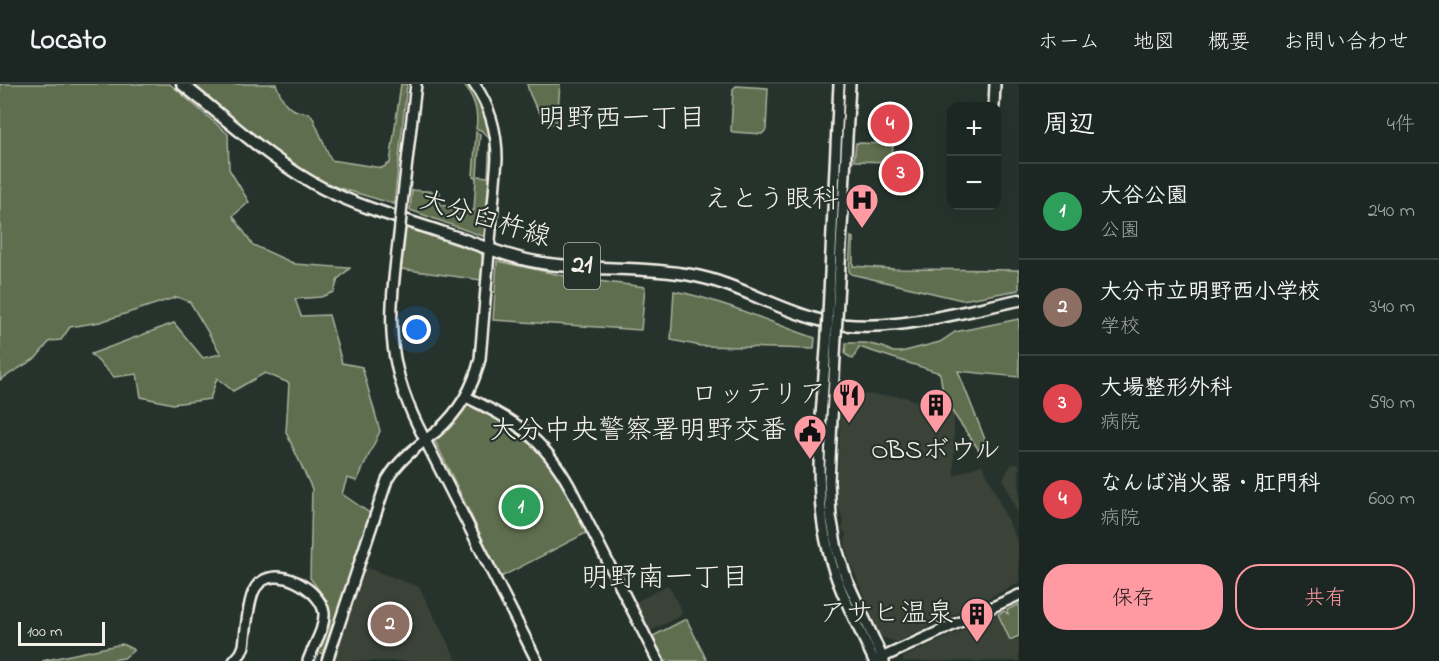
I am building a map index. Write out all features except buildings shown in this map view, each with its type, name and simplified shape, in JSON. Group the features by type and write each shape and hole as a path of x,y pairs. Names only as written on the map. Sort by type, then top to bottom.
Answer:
{"main road":[{"name":"大分臼杵線","path":"182,84 275,158 322,189 370,208 523,259 544,263 659,271 695,276 732,286 811,318 839,324 871,326 892,324 1019,300"}],"street":[{"path":"416,84 392,299 392,342 401,389 537,661"},
{"path":"327,661 387,480 401,459 446,422 466,397 482,353 497,145 491,117 474,84"},
{"path":"833,316 839,84"},
{"path":"850,84 832,335 819,467 822,524 827,549 835,573 878,660 1019,594"},
{"path":"994,102 995,84"},
{"path":"466,397 516,423 539,443 553,460 570,487 658,661"},
{"path":"234,661 244,646 252,595 256,586 268,578 280,576 310,591 322,605 324,622 308,661"}],"shaded area":[{"path":"842,393 906,397 921,404 954,405 954,476 982,464 1019,545 1019,583 897,642 881,637 850,562 845,544 846,533 842,529 844,524 838,505 837,480"},
{"path":"1019,463 1019,516 1003,479 1011,465"},
{"path":"362,566 419,587 457,661 330,661"},
{"path":"669,586 682,612 681,615 651,631 648,630 634,605"},
{"path":"997,615 1010,642 1019,638 1019,661 903,661 904,657"}],"green space":[{"path":"0,84 170,84 228,134 229,169 249,202 233,216 253,245 295,264 350,268 338,279 334,292 321,297 295,299 301,316 329,315 342,363 362,367 380,431 357,481 347,478 342,494 371,514 324,655 317,651 327,601 310,578 312,489 286,432 289,383 265,373 233,391 217,378 210,399 173,404 141,397 137,374 114,377 91,354 174,323 203,358 221,354 190,302 177,297 100,322 70,327 61,340 50,341 36,358 0,380"},
{"path":"193,84 276,84 287,105 296,111 309,113 313,118 331,160 382,168 390,163 401,84 407,84 394,204 329,185 298,170"},
{"path":"463,84 469,84 480,101 490,125 494,144 487,234 482,236 410,210 412,190 440,192 440,205 474,210 476,178 473,176 476,132 480,134 477,176 488,177 490,139 481,130 476,129 475,105"},
{"path":"527,84 560,84 557,123 549,124 541,115 532,101"},
{"path":"736,86 768,88 766,130 762,134 731,131 733,89"},
{"path":"856,143 893,144 892,162 854,161"},
{"path":"406,228 481,253 483,259 481,280 401,269"},
{"path":"851,237 853,238 853,266 894,269 1019,270 1019,290 962,300 851,274 849,271"},
{"path":"497,261 574,278 645,287 641,330 493,320"},
{"path":"674,291 728,306 815,338 814,349 701,346 671,340"},
{"path":"1019,319 1019,377 958,371 988,447 979,450 944,400 940,373 859,347 853,359 845,354 846,343 865,343 893,352 901,352 940,342 955,332"},
{"path":"468,405 519,432 542,452 560,477 588,532 501,577 434,439 451,425"},
{"path":"1019,604 1019,636 1010,640 998,614 1004,611 1008,614 1007,610"},
{"path":"687,620 707,661 663,661 652,639 653,636"},
{"path":"122,644 134,650 124,658 105,661 42,661"}],"place":[{"name":"なんば消火器・肛門科","path":"890,124"},
{"name":"大場整形外科","path":"901,173"},
{"name":"えとう眼科","path":"862,229"},
{"name":"ロッテリア","path":"849,424"},
{"name":"OBSボウル","path":"936,434"},
{"name":"大分中央警察署明野交番","path":"810,460"},
{"name":"大谷公園","path":"521,507"},
{"name":"大分市立明野西小学校","path":"390,624"},
{"name":"アサヒ温泉","path":"977,643"}],"district":[{"name":"明野西一丁目","path":"622,120"},
{"name":"明野南一丁目","path":"665,579"}]}
